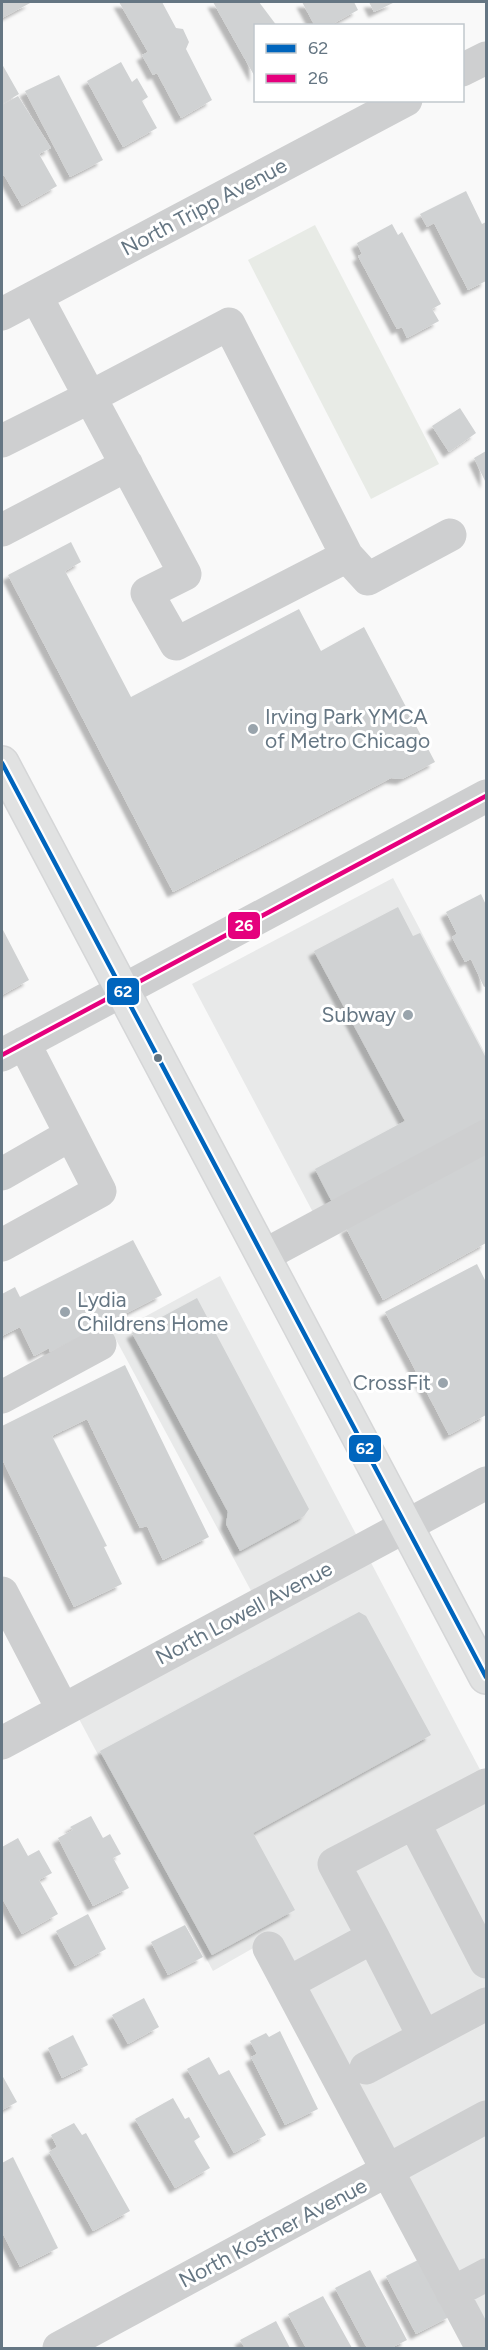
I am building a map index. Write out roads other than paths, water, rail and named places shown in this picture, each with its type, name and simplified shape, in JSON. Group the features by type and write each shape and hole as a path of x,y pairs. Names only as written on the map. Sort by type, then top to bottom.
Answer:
{"main road":[{"path":"2,764 486,1677"}],"street":[{"path":"464,69 486,58"},
{"name":"North Tripp Avenue","path":"2,314 402,102"},
{"path":"36,296 185,574 147,593 177,644 347,556"},
{"path":"2,441 229,324 347,556 368,579 450,535"},
{"path":"2,530 127,465"},
{"path":"2,1245 100,1191 70,1135 13,1049 486,796"},
{"path":"2,1174 70,1135"},
{"path":"263,1256 486,1136"},
{"path":"2,1397 100,1344"},
{"name":"North Lowell Avenue","path":"2,1743 486,1483"},
{"path":"2,1593 63,1710"},
{"path":"424,2037 334,1864 486,1785"},
{"path":"414,1823 486,1962"},
{"path":"288,1983 373,1937"},
{"path":"269,1948 482,2349"},
{"path":"366,2068 486,2004"},
{"name":"North Kostner Avenue","path":"59,2349 486,2117"},
{"path":"452,2292 486,2274"}],"place":[{"name":"Irving Park YMCA of Metro Chicago","path":"253,729"},
{"name":"Subway","path":"408,1015"},
{"name":"Lydia Childrens Home","path":"65,1312"},
{"name":"CrossFit","path":"443,1383"}]}
